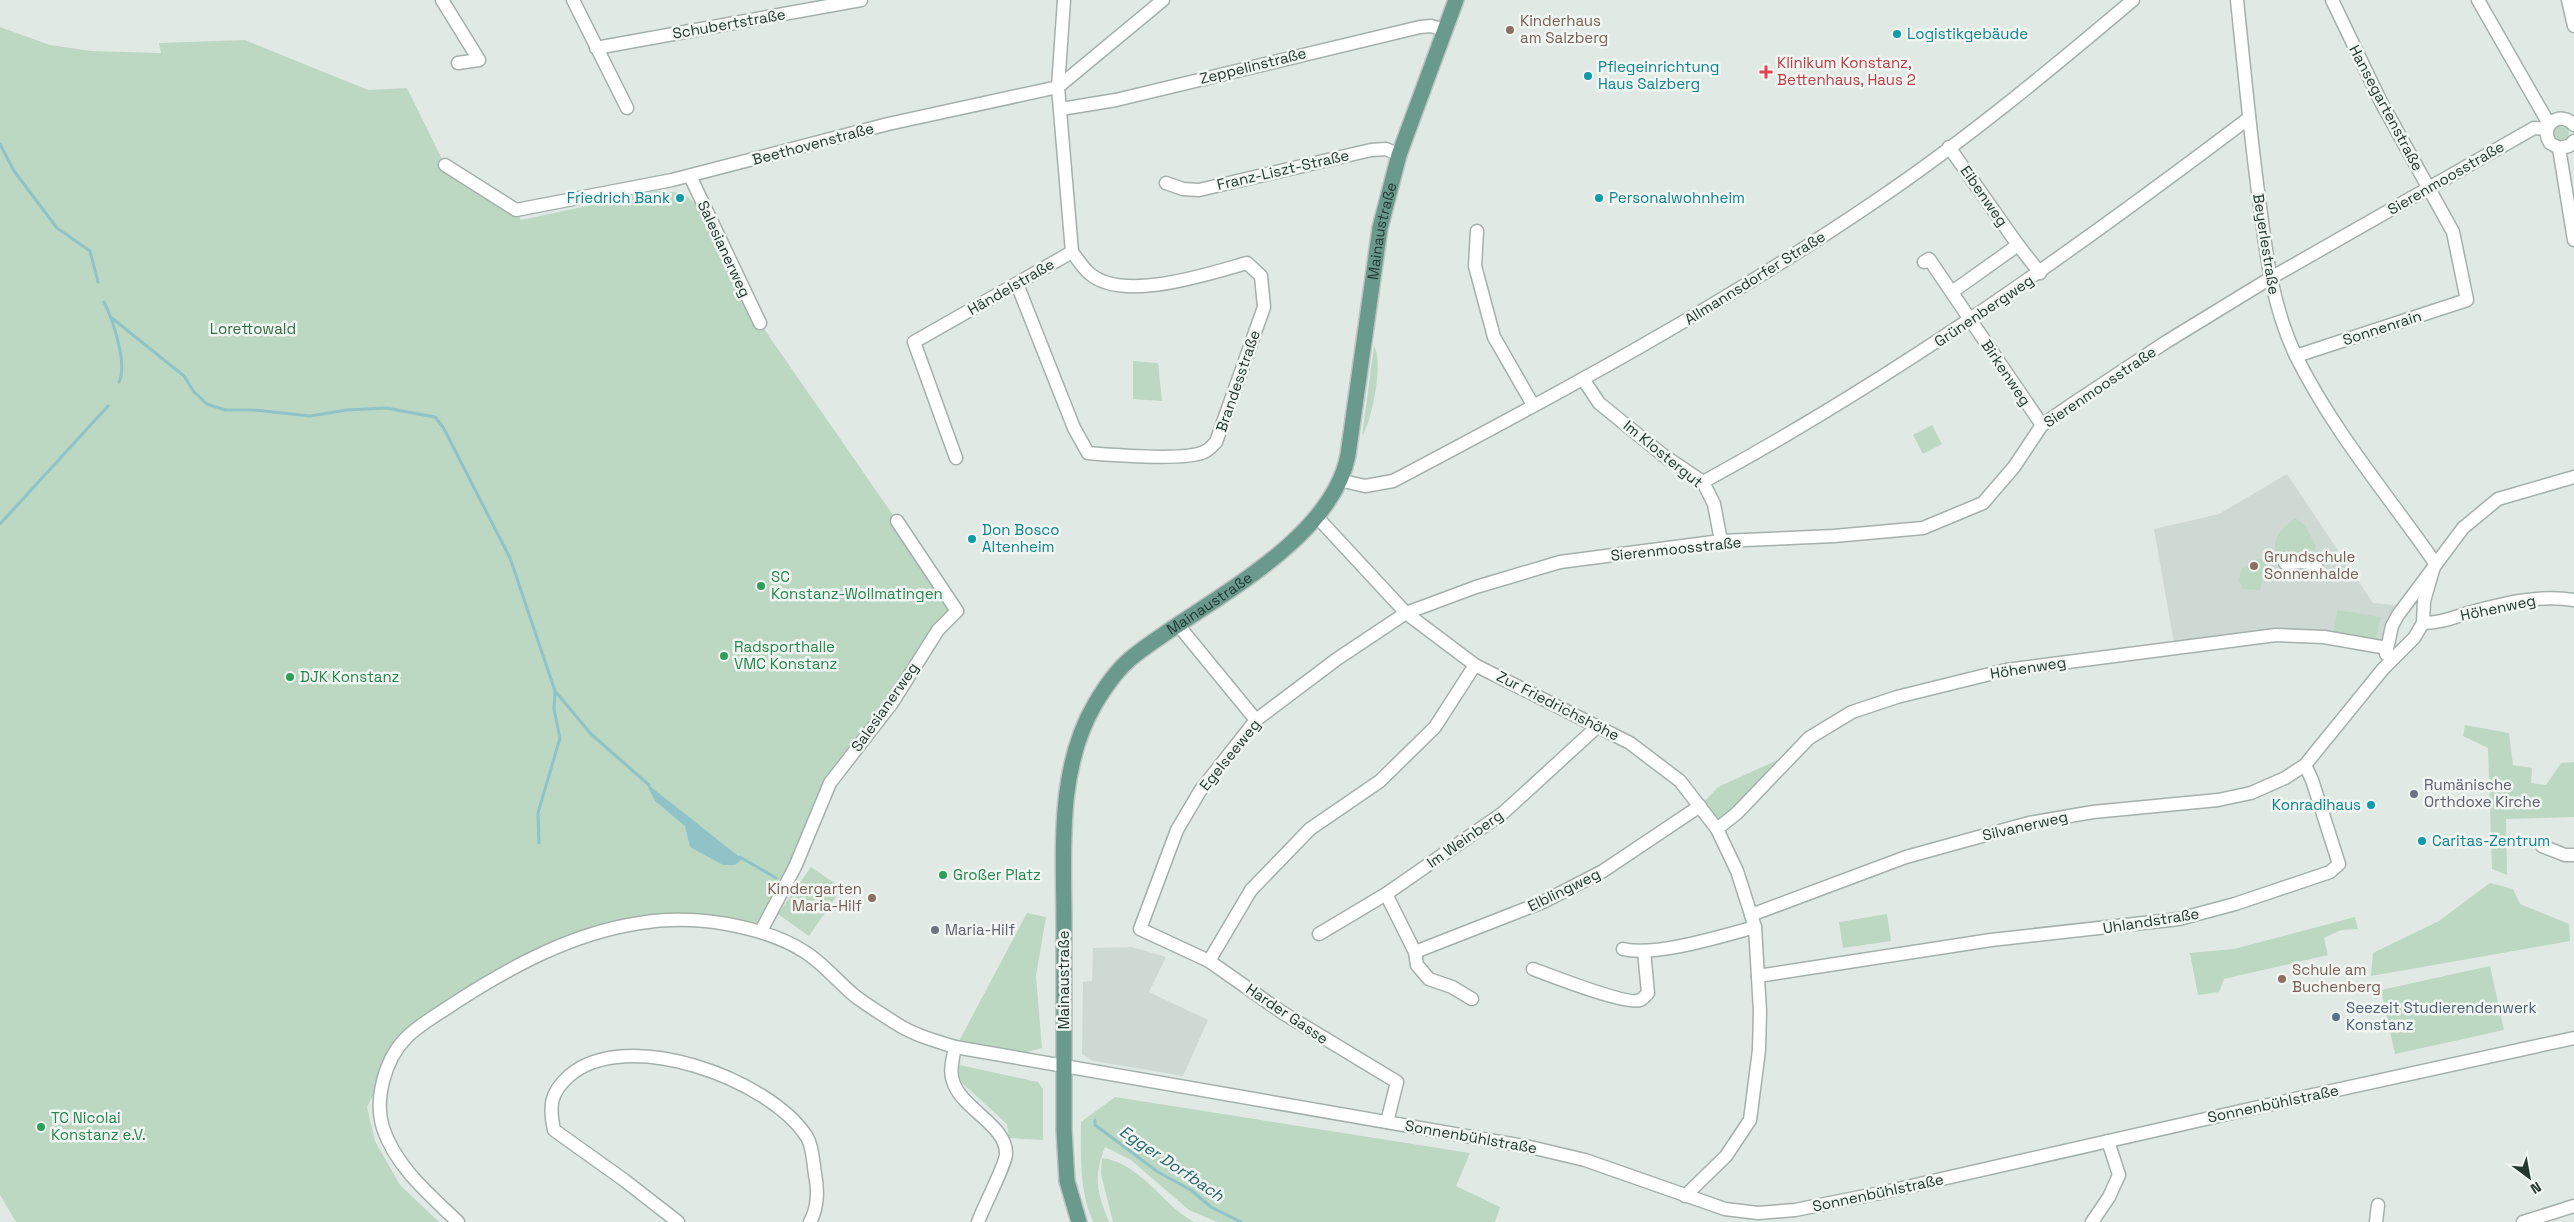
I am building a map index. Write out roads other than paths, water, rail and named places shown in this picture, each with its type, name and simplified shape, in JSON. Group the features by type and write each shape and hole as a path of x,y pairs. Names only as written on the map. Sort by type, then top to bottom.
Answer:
{"main road":[{"name":"Mainaustraße","path":"1079,1222 1067,1181 1064,1067 1065,820 1073,757 1094,705 1111,681 1133,656 1242,582 1290,544 1317,517 1339,480 1348,455 1380,228 1399,155 1456,0"}],"street":[{"path":"442,0 479,60 458,63"},
{"path":"573,0 627,108"},
{"name":"Schubertstraße","path":"596,48 861,0"},
{"name":"Händelstraße","path":"956,458 914,342 1072,252 1058,87 1064,0"},
{"name":"Beethovenstraße","path":"445,166 516,210 690,176 888,124 1058,87 1163,0"},
{"name":"Allmannsdorfer Straße","path":"1339,480 1365,486 1393,481 1583,379 1772,269 1879,199 1950,147 2041,77 2133,0"},
{"name":"Beyerlestraße","path":"2237,0 2249,118 2269,279 2276,306 2296,356 2342,435 2435,563"},
{"name":"Hansegartenstraße","path":"2332,0 2381,102 2453,232 2467,300"},
{"path":"2478,0 2548,126 2546,136 2550,143 2559,148 2569,146 2574,141"},
{"path":"2568,0 2574,26"},
{"name":"Zeppelinstraße","path":"1061,109 1116,100 1420,27 1431,26 1445,30"},
{"name":"Grünenbergweg","path":"1704,482 1870,386 1971,320 2040,273 2249,118"},
{"name":"Sierenmoosstraße","path":"1406,613 1476,587 1560,562 1721,541 1834,536 1923,528 1983,503 2014,467 2042,425 2166,342 2269,279 2534,128 2548,126 2557,118 2573,122"},
{"name":"Eibenweg","path":"1950,147 2040,273"},
{"path":"2559,148 2574,240"},
{"name":"Franz-Liszt-Straße","path":"1166,183 1183,189 1199,190 1371,150 1386,149 1399,155"},
{"name":"Salesianerweg","path":"690,176 760,323"},
{"path":"1477,231 1475,266 1494,337 1533,405"},
{"path":"1952,292 2018,244"},
{"name":"Brandesstraße","path":"1017,284 1074,428 1088,453 1158,456 1194,455 1205,452 1216,442 1264,307 1261,276 1246,263 1185,282 1118,287 1089,274 1072,252"},
{"name":"Birkenweg","path":"1924,262 1929,259 2042,425"},
{"name":"Sonnenrain","path":"2296,356 2467,300"},
{"name":"Im Klostergut","path":"1583,379 1599,403 1663,455 1704,482 1714,504 1721,541"},
{"path":"2383,669 2392,626 2398,615 2463,528 2498,499 2574,478"},
{"name":"Zur Friedrichshöhe","path":"1317,517 1406,613 1475,665 1630,743 1680,781 1717,830 1737,872 1753,921 1760,1011 1759,1050 1750,1120 1726,1156 1685,1196"},
{"name":"Salesianerweg","path":"761,931 795,867 830,783 892,703 938,630 957,612 897,521"},
{"path":"2285,563 2305,562 2316,565"},
{"path":"2305,766 2383,669 2414,638 2423,623 2424,601 2435,563"},
{"name":"Höhenweg","path":"2423,623 2439,623 2517,602 2558,597 2574,600"},
{"name":"Egelseeweg","path":"1140,929 1177,830 1200,791 1256,720 1337,659 1406,613"},
{"path":"1178,625 1256,720"},
{"name":"Höhenweg","path":"1717,830 1737,813 1809,738 1852,712 1897,697 2006,670 2276,635 2324,637 2387,648"},
{"path":"1209,961 1251,890 1310,829 1380,782 1421,741 1434,727 1475,665"},
{"name":"Im Weinberg","path":"1318,934 1386,894 1503,813 1598,726"},
{"name":"Uhlandstraße","path":"1758,976 1991,940 2179,919 2235,904 2330,872 2339,864 2312,780 2305,766"},
{"name":"Silvanerweg","path":"1753,921 1906,858 2029,823 2093,812 2218,800 2251,793 2305,766"},
{"name":"Elblingweg","path":"1415,952 1543,902 1603,871 1700,806"},
{"path":"2542,846 2565,855 2574,855"},
{"path":"1386,894 1415,952 1417,965 1429,979 1452,987 1472,999"},
{"name":"Sonnenbühlstraße","path":"458,1222 410,1175 394,1154 383,1126 380,1101 384,1079 392,1059 404,1039 426,1021 515,966 595,933 638,923 679,918 761,931 804,951 824,966 855,996 899,1026 955,1047 1530,1147 1585,1160 1725,1209 1758,1212 1795,1210 1880,1193 2574,1038"},
{"path":"1623,949 1644,951 1716,938 1753,921"},
{"name":"Harder Gasse","path":"1140,929 1209,961 1283,1013 1396,1082 1387,1122"},
{"path":"1533,969 1629,1002 1639,1001 1648,992 1644,951"},
{"path":"955,1047 952,1081 960,1095 1004,1141 1006,1156 978,1222"},
{"path":"678,1222 624,1180 554,1130 550,1109 557,1087 578,1068 605,1058 644,1056 706,1071 737,1082 758,1094 792,1118 808,1139 818,1191 810,1222"},
{"path":"2092,1222 2109,1198 2119,1175 2108,1141"},
{"path":"2376,1222 2378,1205"},
{"path":"2523,1222 2574,1206"}],"water":[{"path":"646,783 742,859 735,865 723,865 690,847 685,826 655,801"}],"waterway":[{"path":"0,144 14,171 57,228 90,251 98,282"},
{"path":"104,302 121,354 122,365 119,382"},
{"path":"112,318 184,376 194,392 207,404 225,410 253,410 310,416 347,410 386,408 435,417 443,427 510,558 555,691 554,709 560,738 538,813 539,843"},
{"path":"0,524 108,406"},
{"path":"555,691 591,734 649,785"},
{"path":"740,857 776,878"},
{"name":"Egger Dorfbach","path":"1095,1120 1095,1125 1158,1172 1191,1190 1211,1207 1241,1222"}],"place":[{"name":"Kinderhaus am Salzberg","path":"1510,30"},
{"name":"Logistikgebäude","path":"1897,34"},
{"name":"Klinikum Konstanz, Bettenhaus, Haus 2","path":"1766,72"},
{"name":"Pflegeinrichtung Haus Salzberg","path":"1588,76"},
{"name":"Friedrich Bank","path":"680,198"},
{"name":"Personalwohnheim","path":"1599,198"},
{"name":"Don Bosco Altenheim","path":"972,539"},
{"name":"Grundschule Sonnenhalde","path":"2254,566"},
{"name":"SC Konstanz-Wollmatingen","path":"761,586"},
{"name":"Radsporthalle VMC Konstanz","path":"724,656"},
{"name":"DJK Konstanz","path":"290,677"},
{"name":"Rumänische Orthdoxe Kirche","path":"2414,794"},
{"name":"Konradihaus","path":"2371,805"},
{"name":"Caritas-Zentrum","path":"2422,841"},
{"name":"Großer Platz","path":"943,875"},
{"name":"Kindergarten Maria-Hilf","path":"872,898"},
{"name":"Maria-Hilf","path":"935,930"},
{"name":"Schule am Buchenberg","path":"2282,979"},
{"name":"Seezeit Studierendenwerk Konstanz","path":"2336,1017"},
{"name":"TC Nicolai Konstanz e.V.","path":"41,1127"}],"park label":[{"name":"Lorettowald","path":"253,329"}]}
